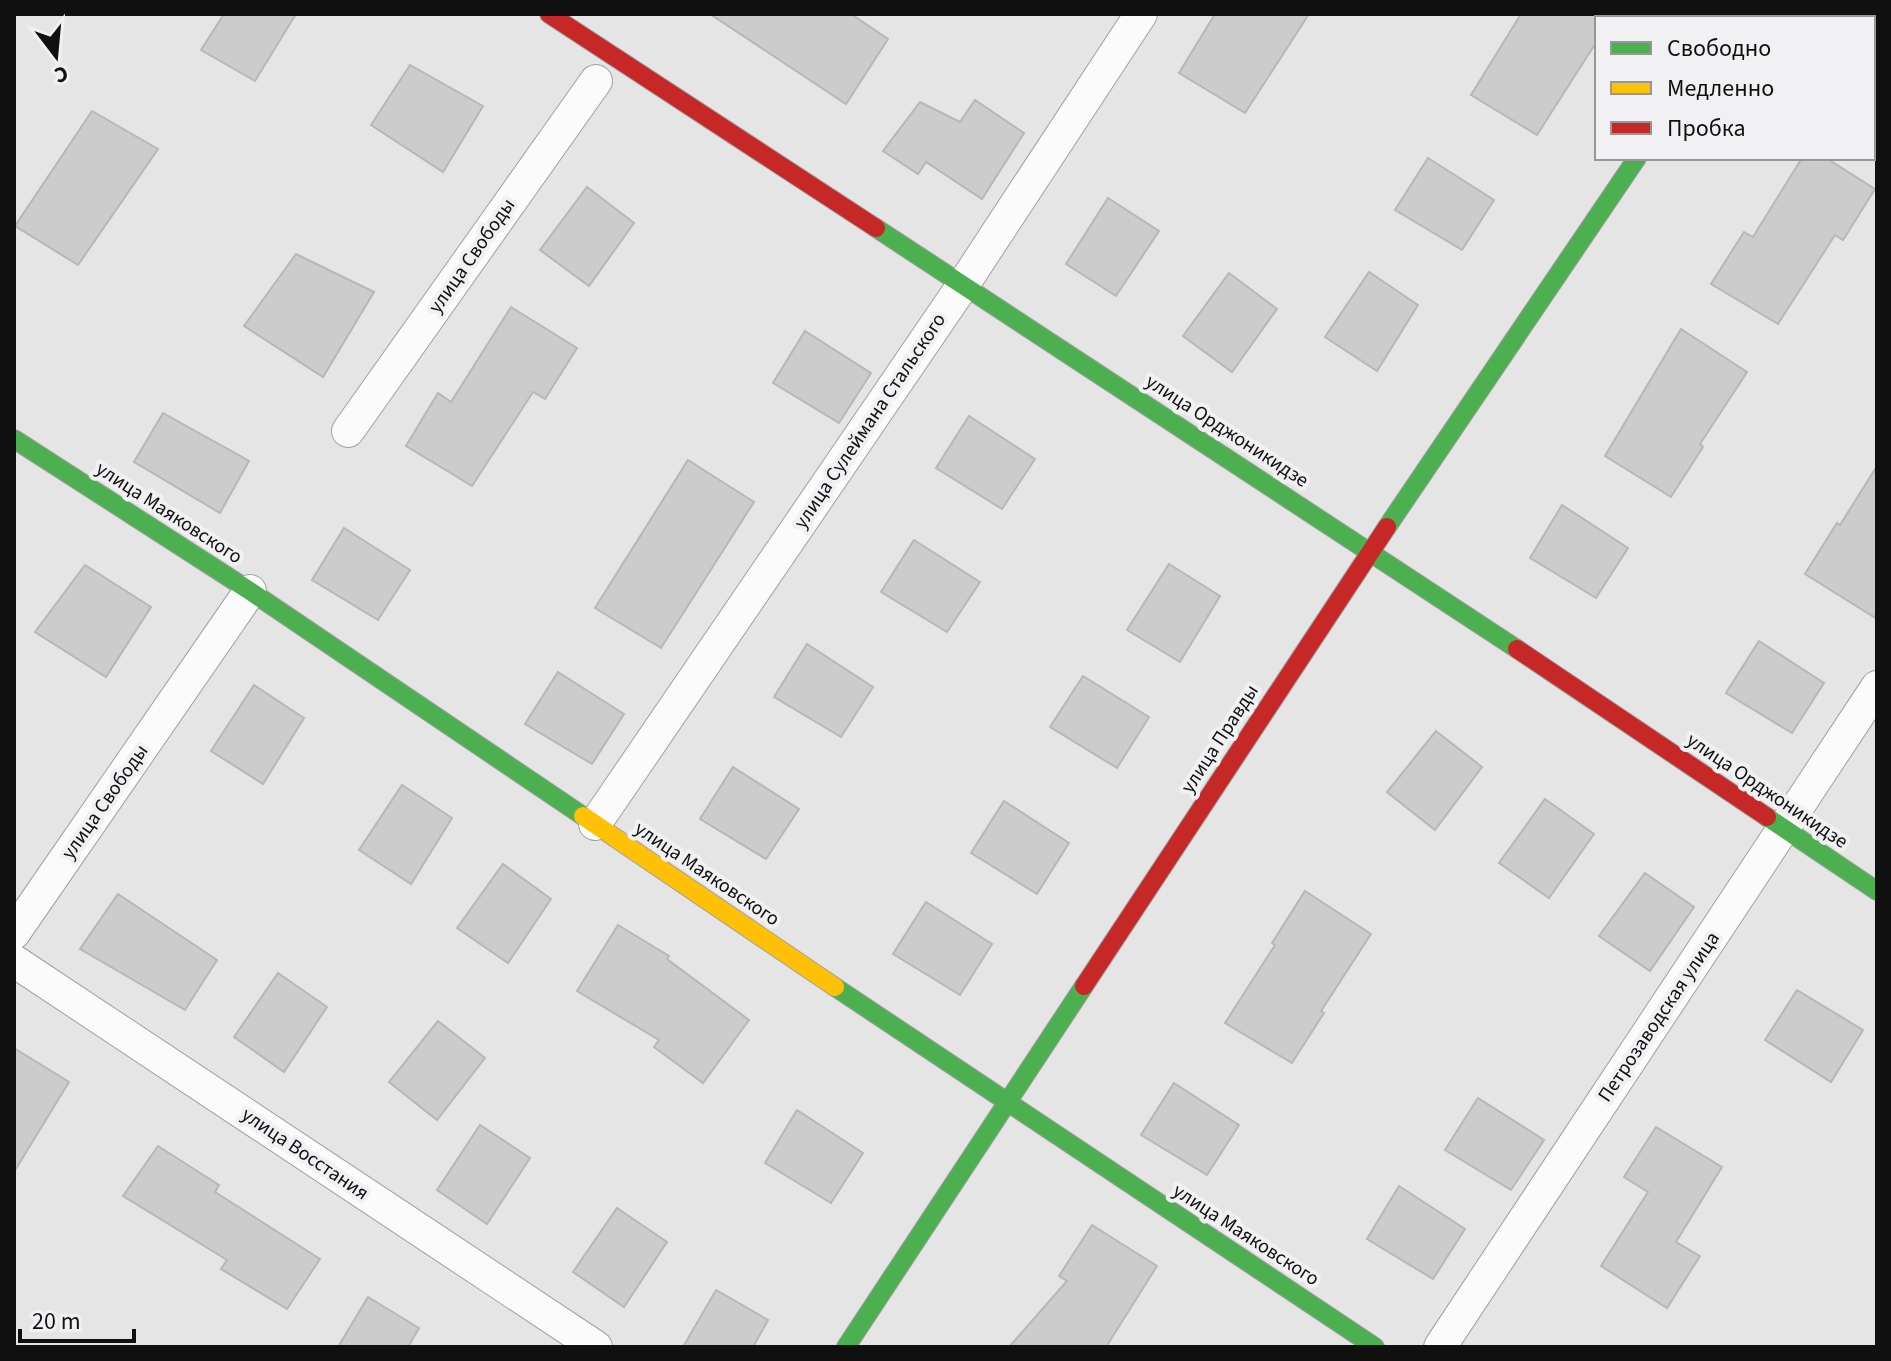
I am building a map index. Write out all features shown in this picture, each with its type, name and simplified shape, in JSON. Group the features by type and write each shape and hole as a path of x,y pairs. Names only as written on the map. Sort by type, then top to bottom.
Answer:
{"street":[{"name":"улица Орджоникидзе","path":"549,14 1371,551 1877,891"},
{"name":"улица Сулеймана Стальского","path":"595,824 963,285 1141,14"},
{"name":"улица Свободы","path":"348,431 596,81"},
{"name":"улица Правды","path":"846,1347 1371,551 1636,160"},
{"name":"улица Маяковского","path":"14,439 250,591 1007,1103 1375,1347"},
{"name":"улица Свободы","path":"14,933 250,591"},
{"name":"Петрозаводская улица","path":"1440,1347 1877,687"},
{"name":"улица Восстания","path":"14,961 596,1347"}],"building":[{"path":"224,14 296,14 255,81 201,50"},
{"path":"710,14 851,14 888,39 846,104"},
{"path":"1215,14 1309,14 1245,113 1179,73"},
{"path":"1521,14 1597,14 1595,44 1537,135 1471,95"},
{"path":"410,65 483,106 443,172 371,125"},
{"path":"975,100 1024,133 982,199 926,162 918,174 883,151 920,102 960,122"},
{"path":"92,111 158,149 78,265 15,226"},
{"path":"1428,158 1494,200 1462,250 1395,210"},
{"path":"1801,160 1829,160 1875,189 1843,240 1835,235 1778,324 1711,284 1744,232 1753,237"},
{"path":"587,187 634,223 589,286 540,250"},
{"path":"1108,198 1159,231 1116,296 1066,264"},
{"path":"296,254 374,292 323,377 244,326"},
{"path":"1369,272 1418,305 1377,371 1325,337"},
{"path":"1229,273 1277,309 1232,372 1183,336"},
{"path":"511,307 577,348 545,399 533,392 472,486 406,446 438,393 451,402"},
{"path":"1681,329 1747,372 1700,444 1703,447 1671,497 1605,456"},
{"path":"805,331 871,373 839,423 773,383"},
{"path":"163,413 249,461 220,513 134,462"},
{"path":"969,416 1035,459 1002,509 936,468"},
{"path":"688,460 754,502 661,648 595,608"},
{"path":"1877,466 1877,619 1805,574"},
{"path":"1562,505 1628,548 1596,598 1530,558"},
{"path":"344,528 410,570 378,620 312,580"},
{"path":"914,540 980,582 947,632 881,592"},
{"path":"1169,564 1220,596 1180,662 1127,630"},
{"path":"85,565 151,607 106,677 35,632"},
{"path":"1759,641 1824,683 1792,733 1726,693"},
{"path":"807,644 873,687 841,737 774,697"},
{"path":"558,672 624,714 592,764 525,724"},
{"path":"1083,676 1149,717 1117,768 1050,727"},
{"path":"254,685 304,718 263,784 211,751"},
{"path":"1436,731 1482,767 1435,830 1387,792"},
{"path":"733,767 799,809 766,859 700,819"},
{"path":"402,785 452,818 411,884 359,850"},
{"path":"1545,799 1594,834 1549,898 1499,863"},
{"path":"1004,801 1069,843 1037,894 971,853"},
{"path":"503,864 551,899 508,963 457,928"},
{"path":"1645,873 1694,907 1650,971 1599,936"},
{"path":"1305,891 1371,934 1321,1011 1324,1013 1292,1063 1225,1023"},
{"path":"118,894 217,960 185,1010 80,949"},
{"path":"926,902 992,944 960,995 893,954"},
{"path":"618,925 669,956 667,959 749,1020 703,1083 654,1047 659,1040 577,991"},
{"path":"278,973 327,1007 284,1072 234,1037"},
{"path":"1797,990 1863,1030 1831,1082 1765,1040"},
{"path":"438,1021 485,1058 437,1120 389,1082"},
{"path":"14,1048 69,1082 14,1172"},
{"path":"1174,1083 1239,1125 1207,1175 1141,1135"},
{"path":"1478,1098 1544,1140 1511,1190 1445,1150"},
{"path":"797,1110 863,1153 831,1203 765,1163"},
{"path":"480,1125 530,1158 487,1224 437,1190"},
{"path":"1656,1127 1722,1167 1676,1242 1700,1256 1667,1308 1601,1266 1648,1192 1624,1177"},
{"path":"158,1146 219,1185 215,1192 320,1259 287,1309 221,1269 227,1260 123,1196"},
{"path":"1399,1186 1465,1229 1433,1279 1367,1239"},
{"path":"617,1208 667,1242 624,1307 573,1272"},
{"path":"1092,1225 1157,1266 1106,1347 1009,1347 1067,1281 1059,1276"},
{"path":"716,1290 768,1320 753,1347 683,1347"},
{"path":"368,1297 419,1328 408,1347 338,1347"}],"traffic: fast":[{"path":"1387,527 1636,160"},
{"path":"876,228 1517,649"},
{"path":"14,439 250,591 583,816"},
{"path":"1767,817 1877,891"},
{"path":"846,1347 1084,986"},
{"path":"835,987 1375,1347"}],"traffic: slow":[{"path":"583,816 835,987"}],"traffic: jam":[{"path":"549,14 876,228"},
{"path":"1084,986 1387,527"},
{"path":"1517,649 1767,817"}]}
